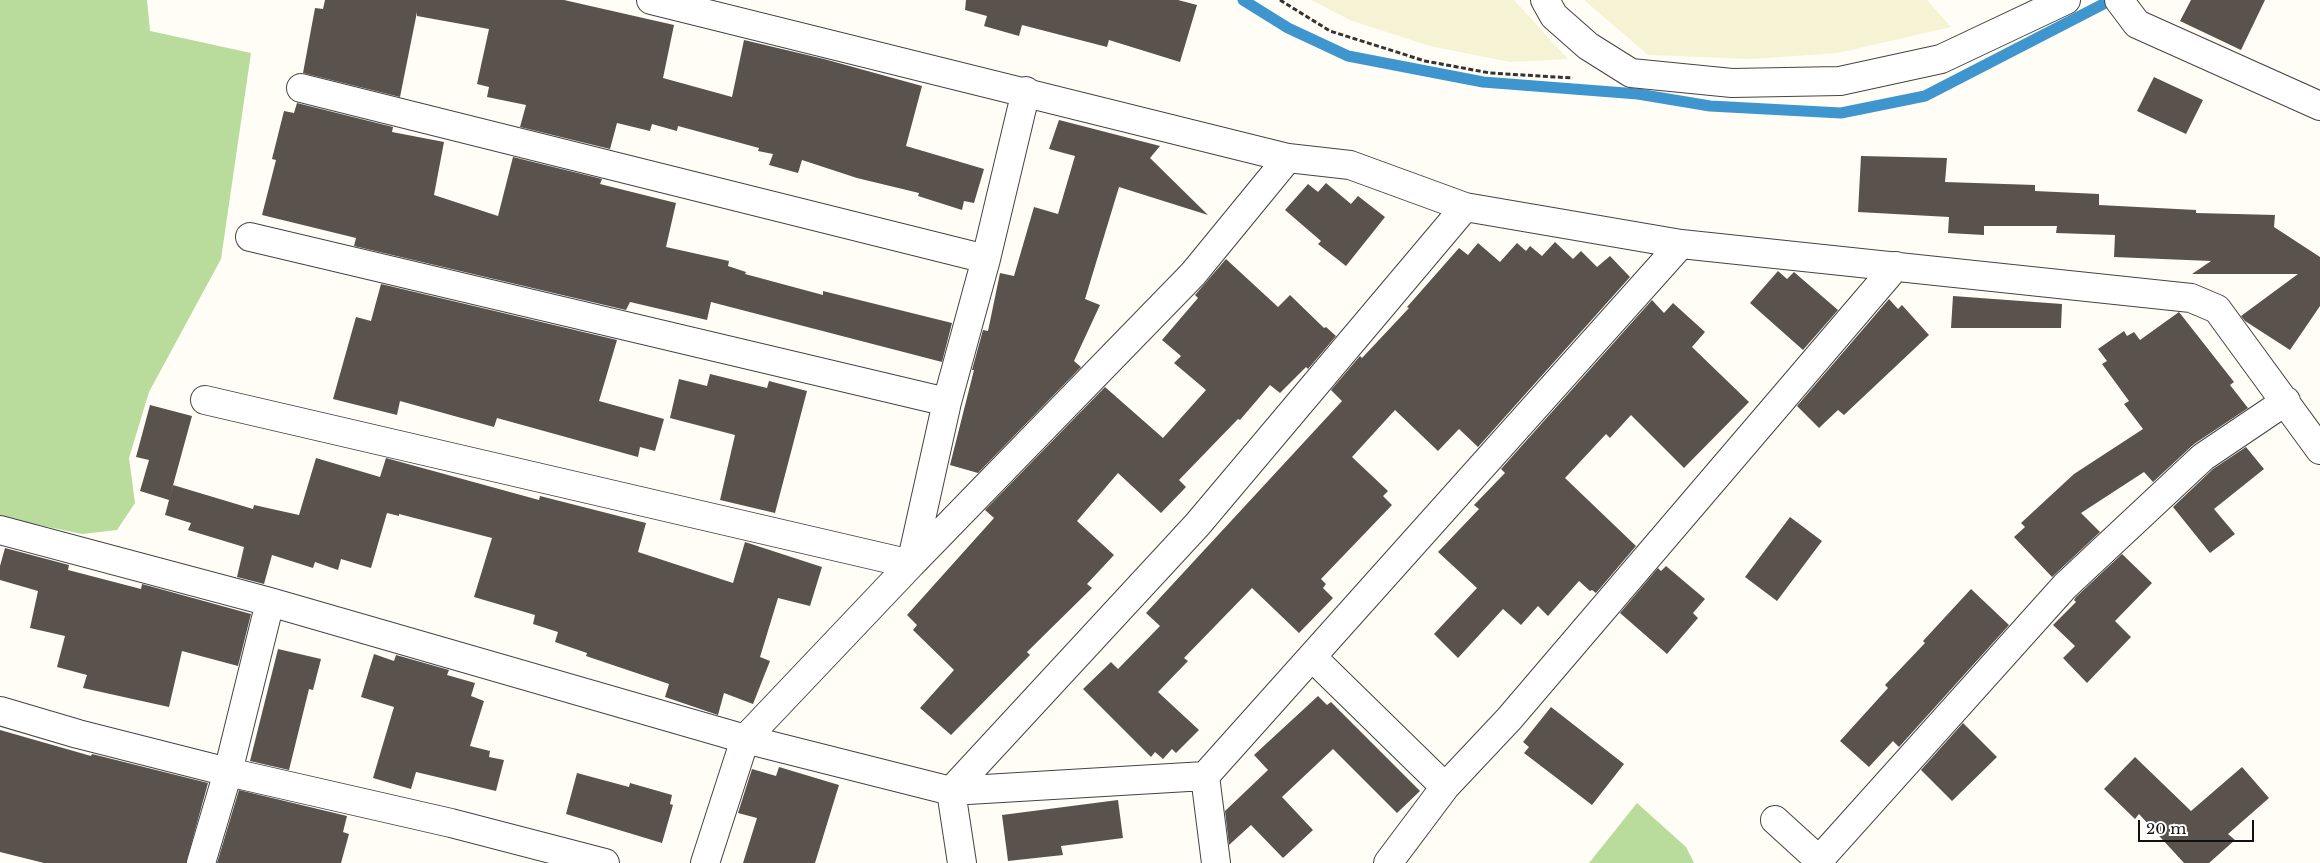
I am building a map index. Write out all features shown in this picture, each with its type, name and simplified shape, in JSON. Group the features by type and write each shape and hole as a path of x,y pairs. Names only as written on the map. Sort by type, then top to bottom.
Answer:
{"street":[{"path":"651,0 1026,91 1288,158 1350,165 1465,207 1681,244 2191,298 2217,309 2320,450"},
{"path":"1545,0 1554,16 1588,46 1631,73 1732,83 1840,81 1941,59 2066,0"},
{"path":"2119,0 2137,24 2320,106"},
{"path":"301,88 986,259"},
{"path":"911,564 947,402 986,259 1026,91"},
{"path":"705,863 746,739 911,564 1193,274 1288,158"},
{"path":"951,791 1197,524 1465,207"},
{"path":"250,237 947,402"},
{"path":"0,530 270,602 746,739 951,791 1205,776 1681,244"},
{"path":"1388,863 1445,787 1515,711 1896,266"},
{"path":"205,400 911,564"},
{"path":"1775,820 1819,860 2065,586 2203,457 2286,401"},
{"path":"201,863 228,772 270,602"},
{"path":"1312,657 1445,787"},
{"path":"0,711 78,734 228,772 451,823 605,863"},
{"path":"1205,776 1216,863"},
{"path":"951,791 962,863"}],"path":[{"path":"1280,0 1330,31 1425,61 1490,73 1554,77 1591,79 1631,73"}],"shaded area":[{"path":"1311,0 1514,0 1568,59 1510,62 1430,46 1352,21"},
{"path":"1584,0 1927,0 1951,27 1838,53 1752,59 1648,55"}],"green space":[{"path":"0,0 147,0 150,31 251,53 221,259 149,392 129,458 135,503 117,530 82,534 24,522 0,521"},
{"path":"1637,803 1686,847 1694,863 1589,863"}],"building":[{"path":"325,0 564,0 674,25 663,78 732,97 744,40 824,59 922,86 906,146 984,169 974,203 964,201 962,210 918,196 919,193 857,178 802,160 798,173 769,165 773,154 758,151 759,148 678,126 677,131 652,124 650,131 617,123 610,149 520,127 526,105 487,97 489,87 477,84 489,29 417,16 417,12 400,97 303,73 315,8 323,9"},
{"path":"966,0 1178,0 1197,5 1180,62 1109,40 1107,47 1022,25 1019,36 984,26 987,16 965,10"},
{"path":"2191,0 2265,0 2241,50 2180,21"},
{"path":"2154,77 2203,100 2186,134 2137,111"},
{"path":"297,103 393,127 392,132 444,142 434,195 498,216 513,157 602,179 600,184 676,203 666,247 729,261 728,266 746,272 745,274 823,295 823,291 952,323 942,362 711,302 707,320 630,302 626,310 354,246 356,238 262,215 276,160 272,159 284,111 294,113"},
{"path":"1059,120 1160,146 1150,158 1208,215 1119,187 1085,299 1100,305 1074,361 1081,367 978,473 950,465 983,330 988,331 1000,273 1014,276 1034,207 1058,214 1075,156 1049,149"},
{"path":"1861,156 1947,158 1945,182 2035,185 2035,191 2099,194 2099,205 2196,210 2196,213 2275,215 2274,227 2320,257 2320,306 2290,350 2245,321 2241,316 2298,274 2192,274 2211,261 2114,257 2115,235 2056,233 2057,226 1984,226 1984,235 1948,233 1949,217 1858,212"},
{"path":"1326,183 1351,204 1358,196 1385,217 1346,266 1318,244 1321,241 1285,210 1308,184 1318,192"},
{"path":"1555,242 1573,259 1581,251 1597,267 1610,256 1630,277 1478,447 1459,429 1438,451 1395,410 1352,457 1388,491 1383,496 1392,505 1321,579 1326,584 1323,588 1333,598 1299,633 1252,588 1184,658 1188,661 1158,692 1199,730 1176,753 1172,749 1163,759 1155,752 1151,757 1083,689 1111,662 1118,669 1160,626 1146,613 1342,401 1331,390 1360,356 1362,358 1409,308 1407,307 1459,248 1468,255 1478,243 1500,262 1517,243 1526,251 1530,246 1542,256"},
{"path":"1226,259 1278,307 1290,295 1324,328 1326,327 1336,336 1308,369 1306,367 1280,393 1270,385 1240,420 1238,419 1179,480 1186,487 1161,513 1118,473 1077,521 1114,555 1087,584 1092,588 1027,652 1030,655 951,735 920,708 954,670 913,630 917,625 907,615 994,518 985,510 1105,387 1163,438 1206,390 1174,363 1181,356 1162,340 1198,298 1195,295"},
{"path":"1778,271 1787,279 1794,272 1838,310 1803,350 1750,303"},
{"path":"381,284 617,340 599,401 664,419 655,451 640,447 638,457 497,418 494,427 400,401 397,415 333,399 356,317 371,321"},
{"path":"1953,296 2062,304 2061,328 1951,328"},
{"path":"1889,299 1898,309 1902,305 1929,335 1844,415 1838,410 1819,428 1797,406"},
{"path":"1652,300 1664,313 1673,303 1705,332 1692,347 1749,402 1684,468 1631,415 1610,438 1606,434 1565,478 1636,546 1596,593 1592,590 1590,591 1579,581 1548,616 1538,606 1521,625 1503,609 1458,658 1434,634 1477,588 1438,552 1479,509 1474,505 1505,473 1501,469"},
{"path":"2179,312 2234,382 2230,385 2248,408 2194,444 2153,482 2144,472 2081,513 2100,532 2052,577 2014,537 2025,527 2021,523 2074,474 2143,429 2124,404 2129,401 2102,364 2107,361 2098,349 2124,331 2127,336 2134,332 2140,340"},
{"path":"710,374 767,388 769,381 807,391 775,513 720,500 735,435 670,418 679,379 707,386"},
{"path":"150,405 192,416 169,500 140,491 149,460 136,457"},
{"path":"2246,447 2264,469 2214,509 2235,534 2210,553 2173,507 2213,469"},
{"path":"316,458 380,477 386,458 539,500 540,496 646,523 638,552 733,583 745,542 822,567 810,606 778,598 760,657 770,661 753,704 724,693 718,715 665,697 669,684 586,656 587,653 555,642 558,632 533,624 535,615 474,597 492,538 399,514 399,516 387,513 371,568 341,559 338,570 315,562 313,568 272,555 264,584 237,577 244,547 188,530 191,523 165,515 173,485 253,509 254,505 299,515"},
{"path":"1790,517 1822,541 1777,601 1745,577"},
{"path":"5,548 69,565 68,570 141,589 142,584 251,614 238,666 182,651 169,707 83,688 87,675 57,667 65,636 30,628 38,591 0,580 0,566"},
{"path":"2122,554 2152,583 2115,621 2131,637 2087,683 2063,658 2075,646 2053,625 2076,602 2074,600 2076,597"},
{"path":"1666,566 1705,599 1693,613 1698,618 1667,654 1620,613 1658,568 1661,571"},
{"path":"1971,589 2009,625 1899,747 1893,741 1869,767 1840,741 1888,688 1885,685 1925,643 1923,641"},
{"path":"278,649 321,659 313,690 309,689 289,770 250,761"},
{"path":"374,654 394,661 396,655 449,670 447,675 475,683 471,696 484,701 470,746 490,751 489,757 504,760 496,791 416,772 411,789 373,778 394,707 361,697"},
{"path":"1318,696 1327,705 1331,702 1420,791 1397,813 1333,749 1282,797 1313,830 1283,858 1251,825 1229,845 1225,811 1268,770 1254,755"},
{"path":"1551,707 1624,764 1592,805 1524,753 1529,747 1523,742"},
{"path":"1963,723 1997,757 1952,801 1921,770"},
{"path":"0,730 91,756 92,754 208,783 186,863 44,863 0,852"},
{"path":"2135,757 2191,811 2242,767 2269,798 2228,834 2235,840 2209,863 2184,863 2139,814 2135,819 2104,789"},
{"path":"779,767 839,785 815,863 743,863 757,818 738,813 752,769 776,776"},
{"path":"577,773 629,787 630,783 672,795 670,804 673,805 662,843 566,814"},
{"path":"239,790 347,816 343,832 349,834 341,863 217,863"},
{"path":"1118,800 1123,838 1061,846 1063,855 1008,861 1002,815"}],"waterway":[{"path":"1243,0 1288,28 1348,56 1483,82 1638,94 1710,106 1841,113 1925,96 2111,0"}]}
